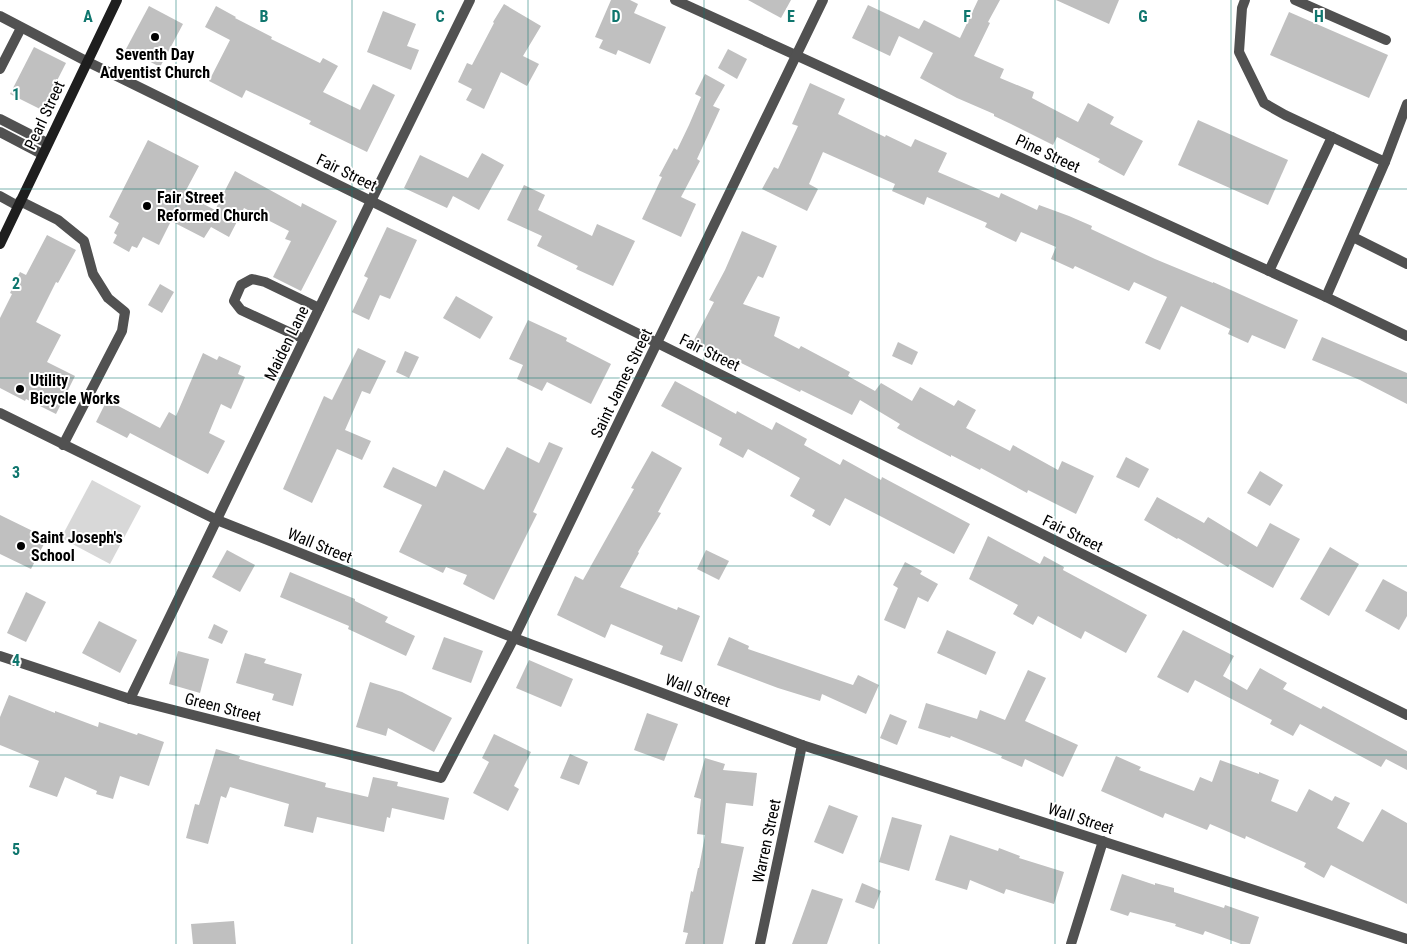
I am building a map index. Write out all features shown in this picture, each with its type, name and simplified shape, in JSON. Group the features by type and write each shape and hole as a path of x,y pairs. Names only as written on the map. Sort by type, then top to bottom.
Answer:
{"main road":[{"name":"Pearl Street","path":"0,244 116,0"}],"street":[{"name":"Maiden Lane","path":"130,699 470,0"},
{"name":"Pine Street","path":"675,0 1270,271 1407,336"},
{"name":"Saint James Street","path":"441,778 514,638 823,0"},
{"path":"1245,0 1242,8 1239,52 1264,103 1284,115 1385,162"},
{"path":"1295,0 1386,40"},
{"name":"Fair Street","path":"0,16 86,61 657,342 1407,716"},
{"path":"0,69 21,28"},
{"path":"1326,297 1385,162 1407,104"},
{"path":"0,119 48,143"},
{"path":"0,132 42,154"},
{"path":"1270,271 1332,137"},
{"path":"0,196 58,220 84,241 93,274 108,298 126,312 122,331 63,445"},
{"path":"1353,237 1407,264"},
{"path":"304,339 241,310 234,301 241,285 252,279 265,282 319,308"},
{"name":"Wall Street","path":"0,413 217,520 514,638 802,745 1407,939"},
{"name":"Green Street","path":"0,656 130,699 441,778"},
{"name":"Warren Street","path":"760,944 802,745"},
{"path":"1071,944 1103,841"}],"shaded area":[{"path":"92,480 141,506 110,564 61,538"}],"building":[{"path":"611,0 630,0 638,4 634,13 666,27 650,64 618,50 616,55 599,48 603,40 595,37"},
{"path":"748,0 791,0 781,18"},
{"path":"978,0 1000,0 988,22 990,23 974,56 1004,69 1000,78 1034,92 1032,98 1078,122 1088,103 1114,117 1110,124 1143,141 1124,176 1098,162 1100,159 1057,137 1053,145 920,78 933,53 899,36 890,56 852,38 868,5 919,29 924,20 960,38"},
{"path":"1056,0 1119,0 1109,24"},
{"path":"504,4 541,26 523,56 539,64 527,86 501,72 484,109 466,100 472,89 458,82 467,63 472,65"},
{"name":"Seventh Day Adventist Church","path":"149,6 183,24 160,67 126,49"},
{"path":"216,6 272,37 271,39 320,63 323,58 338,66 323,92 360,110 373,84 395,95 367,152 309,124 311,121 246,90 242,98 209,81 230,40 205,27"},
{"path":"383,11 416,24 407,46 419,50 411,70 367,52"},
{"path":"1289,12 1388,55 1369,98 1270,55"},
{"path":"34,47 66,63 42,110 10,94"},
{"path":"728,49 747,59 737,79 718,68"},
{"path":"705,74 725,85 713,106 720,109 697,159 700,161 681,197 696,204 681,237 642,219 662,177 659,176 674,148 677,150 689,125 701,97 695,94"},
{"path":"810,83 845,99 838,114 885,137 886,135 911,147 915,139 947,153 938,172 999,198 1001,193 1037,210 1039,205 1069,216 1092,226 1091,229 1155,259 1213,282 1298,320 1285,349 1252,335 1248,343 1228,334 1230,329 1181,306 1160,350 1145,343 1167,297 1134,282 1129,291 1075,266 1073,269 1051,259 1056,247 1021,232 1016,242 985,227 987,223 927,197 924,205 892,191 895,184 823,152 809,184 818,189 807,211 762,189 774,167 778,169 798,126 792,124"},
{"path":"1198,120 1288,160 1268,205 1178,165"},
{"path":"148,140 199,166 184,194 215,210 235,171 301,207 302,203 337,221 301,291 273,277 291,241 285,239 289,231 244,208 229,237 211,227 204,238 171,221 159,245 143,237 137,248 132,246 129,252 113,243 117,235 114,233 119,223 109,217"},
{"path":"482,153 504,165 479,210 453,196 447,208 404,188 420,155 468,178"},
{"path":"524,185 545,195 538,210 592,236 597,224 635,241 613,286 576,269 578,266 537,246 542,236 507,220"},
{"path":"387,227 417,240 390,299 380,295 369,320 352,312 368,278 364,276"},
{"path":"742,231 777,246 763,278 758,276 743,304 780,317 774,336 799,349 801,346 850,372 848,376 875,391 881,383 912,401 920,387 954,406 958,400 976,410 966,428 1010,451 1013,445 1058,470 1062,461 1094,476 1076,514 1028,490 1027,493 981,468 980,470 951,455 951,457 897,428 900,424 860,400 852,415 693,342 714,302 709,300"},
{"path":"47,235 76,250 58,283 56,282 36,322 61,335 47,362 75,376 56,414 0,388 0,318 20,272 26,275"},
{"path":"160,284 174,292 162,313 148,305"},
{"path":"456,296 493,317 480,339 443,318"},
{"path":"528,320 567,338 566,341 611,364 591,404 547,382 542,391 517,379 523,365 509,359"},
{"path":"1322,337 1407,373 1407,404 1360,380 1312,360"},
{"path":"898,342 918,352 912,365 892,356"},
{"path":"358,348 386,361 370,394 362,391 345,430 371,441 362,460 337,449 312,503 283,489 324,396 332,400"},
{"path":"405,351 419,357 409,378 396,372"},
{"path":"203,353 217,360 219,356 241,366 238,374 245,377 231,409 221,404 209,433 225,441 208,474 130,433 127,438 96,422 107,400 160,428 169,412 176,416"},
{"path":"675,381 736,414 737,411 772,430 776,422 807,439 804,445 840,465 843,459 881,480 882,477 970,524 954,554 845,498 830,526 812,516 815,510 790,496 800,478 748,449 743,458 719,445 722,438 661,406"},
{"path":"549,442 563,448 533,512 537,514 494,600 463,584 467,575 446,567 443,573 399,552 422,505 383,487 393,467 436,487 444,470 484,490 507,447 539,463"},
{"path":"652,451 682,468 658,512 661,513 620,587 677,610 678,607 700,616 682,662 660,654 663,646 611,624 605,638 557,615 575,576 583,580 634,489 631,488"},
{"path":"1126,457 1149,469 1139,488 1116,477"},
{"path":"1260,471 1283,485 1270,506 1247,493"},
{"path":"1157,497 1204,523 1208,517 1257,547 1270,523 1300,539 1273,588 1230,564 1228,567 1144,520"},
{"name":"Saint Joseph's School","path":"0,515 47,538 31,569 0,554"},
{"path":"988,536 1040,564 1044,556 1064,567 1063,570 1147,615 1126,653 1085,631 1081,639 1038,616 1033,625 1013,614 1018,605 969,579"},
{"path":"1330,547 1359,564 1329,616 1300,599"},
{"path":"227,550 255,565 240,592 212,577"},
{"path":"706,550 729,561 719,580 697,569"},
{"path":"905,562 922,571 920,574 938,584 928,602 918,597 905,629 884,620 898,588 893,585"},
{"path":"290,572 355,599 355,601 388,617 385,622 415,636 406,656 348,629 349,626 280,597"},
{"path":"1383,579 1407,592 1407,616 1399,630 1365,611"},
{"path":"26,592 46,602 26,642 7,633"},
{"path":"99,621 137,640 120,673 82,653"},
{"path":"214,624 228,631 222,644 208,638"},
{"path":"947,630 996,652 986,675 937,653"},
{"path":"1183,630 1234,656 1223,676 1247,690 1260,668 1287,683 1283,689 1321,709 1323,706 1407,751 1407,770 1386,759 1381,767 1300,724 1293,736 1270,724 1272,720 1195,680 1188,693 1157,677"},
{"path":"444,637 483,651 471,683 432,669"},
{"path":"729,637 749,646 748,649 853,685 858,675 879,685 866,714 822,694 820,701 778,688 717,665"},
{"path":"178,651 209,659 200,693 169,684"},
{"path":"245,653 266,659 264,663 302,674 293,706 272,700 274,694 236,683"},
{"path":"529,660 573,679 561,707 516,688"},
{"path":"1028,670 1046,678 1025,721 1078,745 1063,777 1025,759 1022,767 1001,758 1002,756 951,736 950,738 918,728 926,703 977,719 980,710 1005,720"},
{"path":"370,682 402,692 452,718 434,752 388,728 386,736 356,727"},
{"path":"9,695 98,727 99,722 164,742 149,786 120,776 113,799 96,794 97,791 65,777 57,797 29,787 39,761 0,745 0,717"},
{"path":"647,713 678,724 664,761 634,750"},
{"path":"890,714 907,721 897,745 880,738"},
{"path":"494,734 531,752 514,786 519,789 508,811 473,793 489,762 482,758"},
{"path":"216,749 240,756 239,759 326,783 325,787 368,797 373,777 398,782 397,786 449,798 444,820 392,808 390,818 387,817 384,832 317,817 313,833 284,826 289,804 230,787 226,798 221,796 208,844 186,838 195,804 199,805"},
{"path":"570,754 588,762 579,785 560,778"},
{"path":"1116,756 1141,767 1139,770 1194,791 1200,777 1212,782 1220,760 1259,774 1259,772 1279,780 1271,801 1297,812 1309,789 1332,801 1335,796 1350,803 1337,828 1363,842 1382,809 1407,823 1407,904 1331,865 1324,878 1304,867 1306,863 1246,836 1245,839 1210,824 1207,830 1165,813 1163,818 1101,791"},
{"path":"705,758 725,764 723,770 757,773 753,806 726,803 721,843 744,847 723,944 685,944 688,933 683,932 705,835 697,834 701,799 694,797"},
{"path":"829,805 858,816 843,854 814,842"},
{"path":"892,817 922,825 909,871 879,862"},
{"path":"950,835 998,851 999,848 1020,856 1019,858 1064,872 1054,904 1006,889 1004,894 970,880 967,890 935,880"},
{"path":"1122,874 1155,885 1155,883 1174,888 1174,892 1224,908 1225,905 1259,917 1250,944 1241,944 1205,931 1203,935 1175,926 1176,924 1130,912 1128,916 1110,910"},
{"path":"862,883 881,891 874,909 855,902"},
{"path":"812,889 843,899 827,944 792,944"},
{"path":"234,921 236,944 193,944 191,924"}],"place":[{"name":"Seventh Day Adventist Church","path":"155,37"},
{"name":"Fair Street Reformed Church","path":"147,206"},
{"name":"Utility Bicycle Works","path":"20,389"},
{"name":"Saint Joseph's School","path":"21,546"}]}
